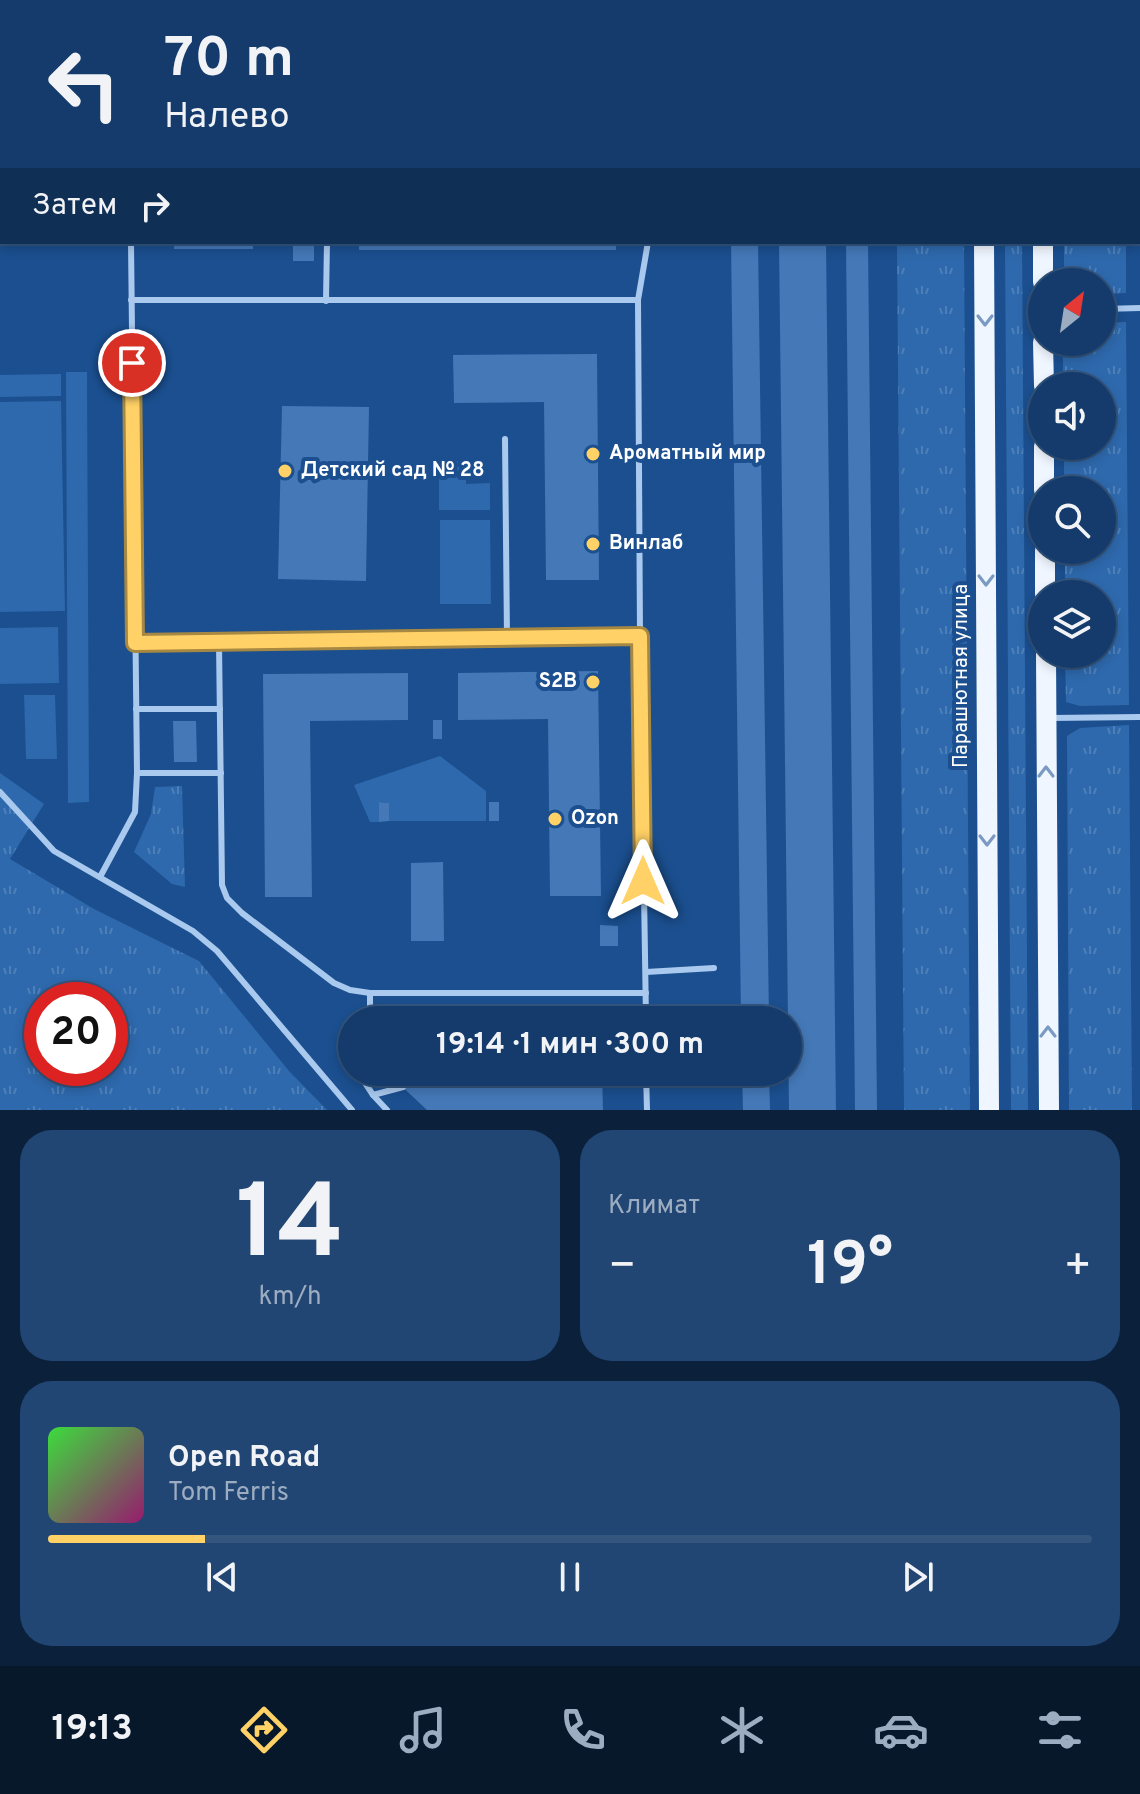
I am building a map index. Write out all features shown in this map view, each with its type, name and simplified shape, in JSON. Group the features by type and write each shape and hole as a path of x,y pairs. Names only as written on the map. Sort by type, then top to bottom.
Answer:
{"main road":[{"name":"Парашютная улица","path":"984,244 989,1110"},
{"path":"1043,244 1043,268"},
{"path":"1046,668 1049,1110"}],"lane":[{"path":"100,877 135,812 137,773 131,244"},
{"path":"326,301 327,244"},
{"path":"646,1006 638,300 648,244"},
{"path":"131,300 638,300"},
{"path":"1116,309 1140,308"},
{"path":"505,439 507,638"},
{"path":"135,643 640,636"},
{"path":"219,642 222,885 227,898 242,913 334,983 350,990 370,993 646,993"},
{"path":"136,709 220,709"},
{"path":"1046,718 1140,717"},
{"path":"137,773 221,773"},
{"path":"0,792 54,851 193,931 217,951 352,1110"},
{"path":"646,972 714,968"},
{"path":"370,993 370,1006"},
{"path":"367,1086 387,1110"},
{"path":"646,1086 647,1110"},
{"path":"373,1095 403,1087"}],"green space":[{"path":"897,244 964,244 970,1110 904,1110"},
{"path":"1005,244 1022,244 1028,1110 1011,1110"},
{"path":"1064,244 1126,244 1126,293 1116,293 1116,268 1064,268"},
{"path":"1116,322 1126,322 1129,705 1080,706 1066,702 1065,668 1116,668 1116,580 1065,580 1065,564 1116,564 1116,476 1064,476 1064,460 1116,460 1116,372 1063,372 1063,356 1116,356"},
{"path":"66,372 87,372 89,802 68,803"},
{"path":"61,374 61,396 0,397 0,375"},
{"path":"61,401 65,611 0,612 0,402"},
{"path":"439,461 466,461 466,484 490,483 490,510 439,510"},
{"path":"440,520 490,520 491,604 440,604"},
{"path":"58,627 59,683 0,684 0,628"},
{"path":"24,695 55,695 57,759 26,759"},
{"path":"1129,725 1132,1110 1069,1110 1067,736 1080,728"},
{"path":"440,756 486,791 486,821 389,821 389,803 379,802 379,822 370,822 354,785"},
{"path":"0,773 44,804 10,859 94,909 199,961 289,1071 327,1110 0,1110"},
{"path":"182,786 185,887 172,884 134,852 151,814 155,787"}],"building":[{"path":"174,244 253,244 253,249 174,249"},
{"path":"293,244 314,244 314,261 293,261"},
{"path":"359,244 616,244 616,250 359,250"},
{"path":"731,244 758,244 769,1006 741,1006"},
{"path":"779,244 826,244 836,1110 789,1110 789,1086 802,1086 802,1006 788,1006"},
{"path":"846,244 868,244 877,1110 855,1110"},
{"path":"597,354 599,580 546,580 544,402 454,403 453,355"},
{"path":"282,406 369,407 366,581 278,579"},
{"path":"598,671 601,896 550,896 548,719 458,720 458,673"},
{"path":"408,673 408,720 310,721 312,897 265,897 263,674"},
{"path":"433,720 442,720 442,739 433,739"},
{"path":"173,721 196,721 197,762 174,762"},
{"path":"379,802 389,803 389,821 379,822"},
{"path":"489,802 499,802 499,821 489,821"},
{"path":"443,862 444,941 411,941 411,863"},
{"path":"600,925 618,926 618,946 600,946"},
{"path":"401,1086 602,1086 603,1110 427,1110"},
{"path":"742,1086 769,1086 770,1110 743,1110"}],"place":[{"name":"Ароматный мир","path":"593,454"},
{"name":"Детский сад № 28","path":"285,471"},
{"name":"Винлаб","path":"593,544"},
{"name":"S2B","path":"593,682"},
{"name":"Ozon","path":"555,819"}],"route":[{"path":"132,363 135,643 640,636 643,881"}]}
